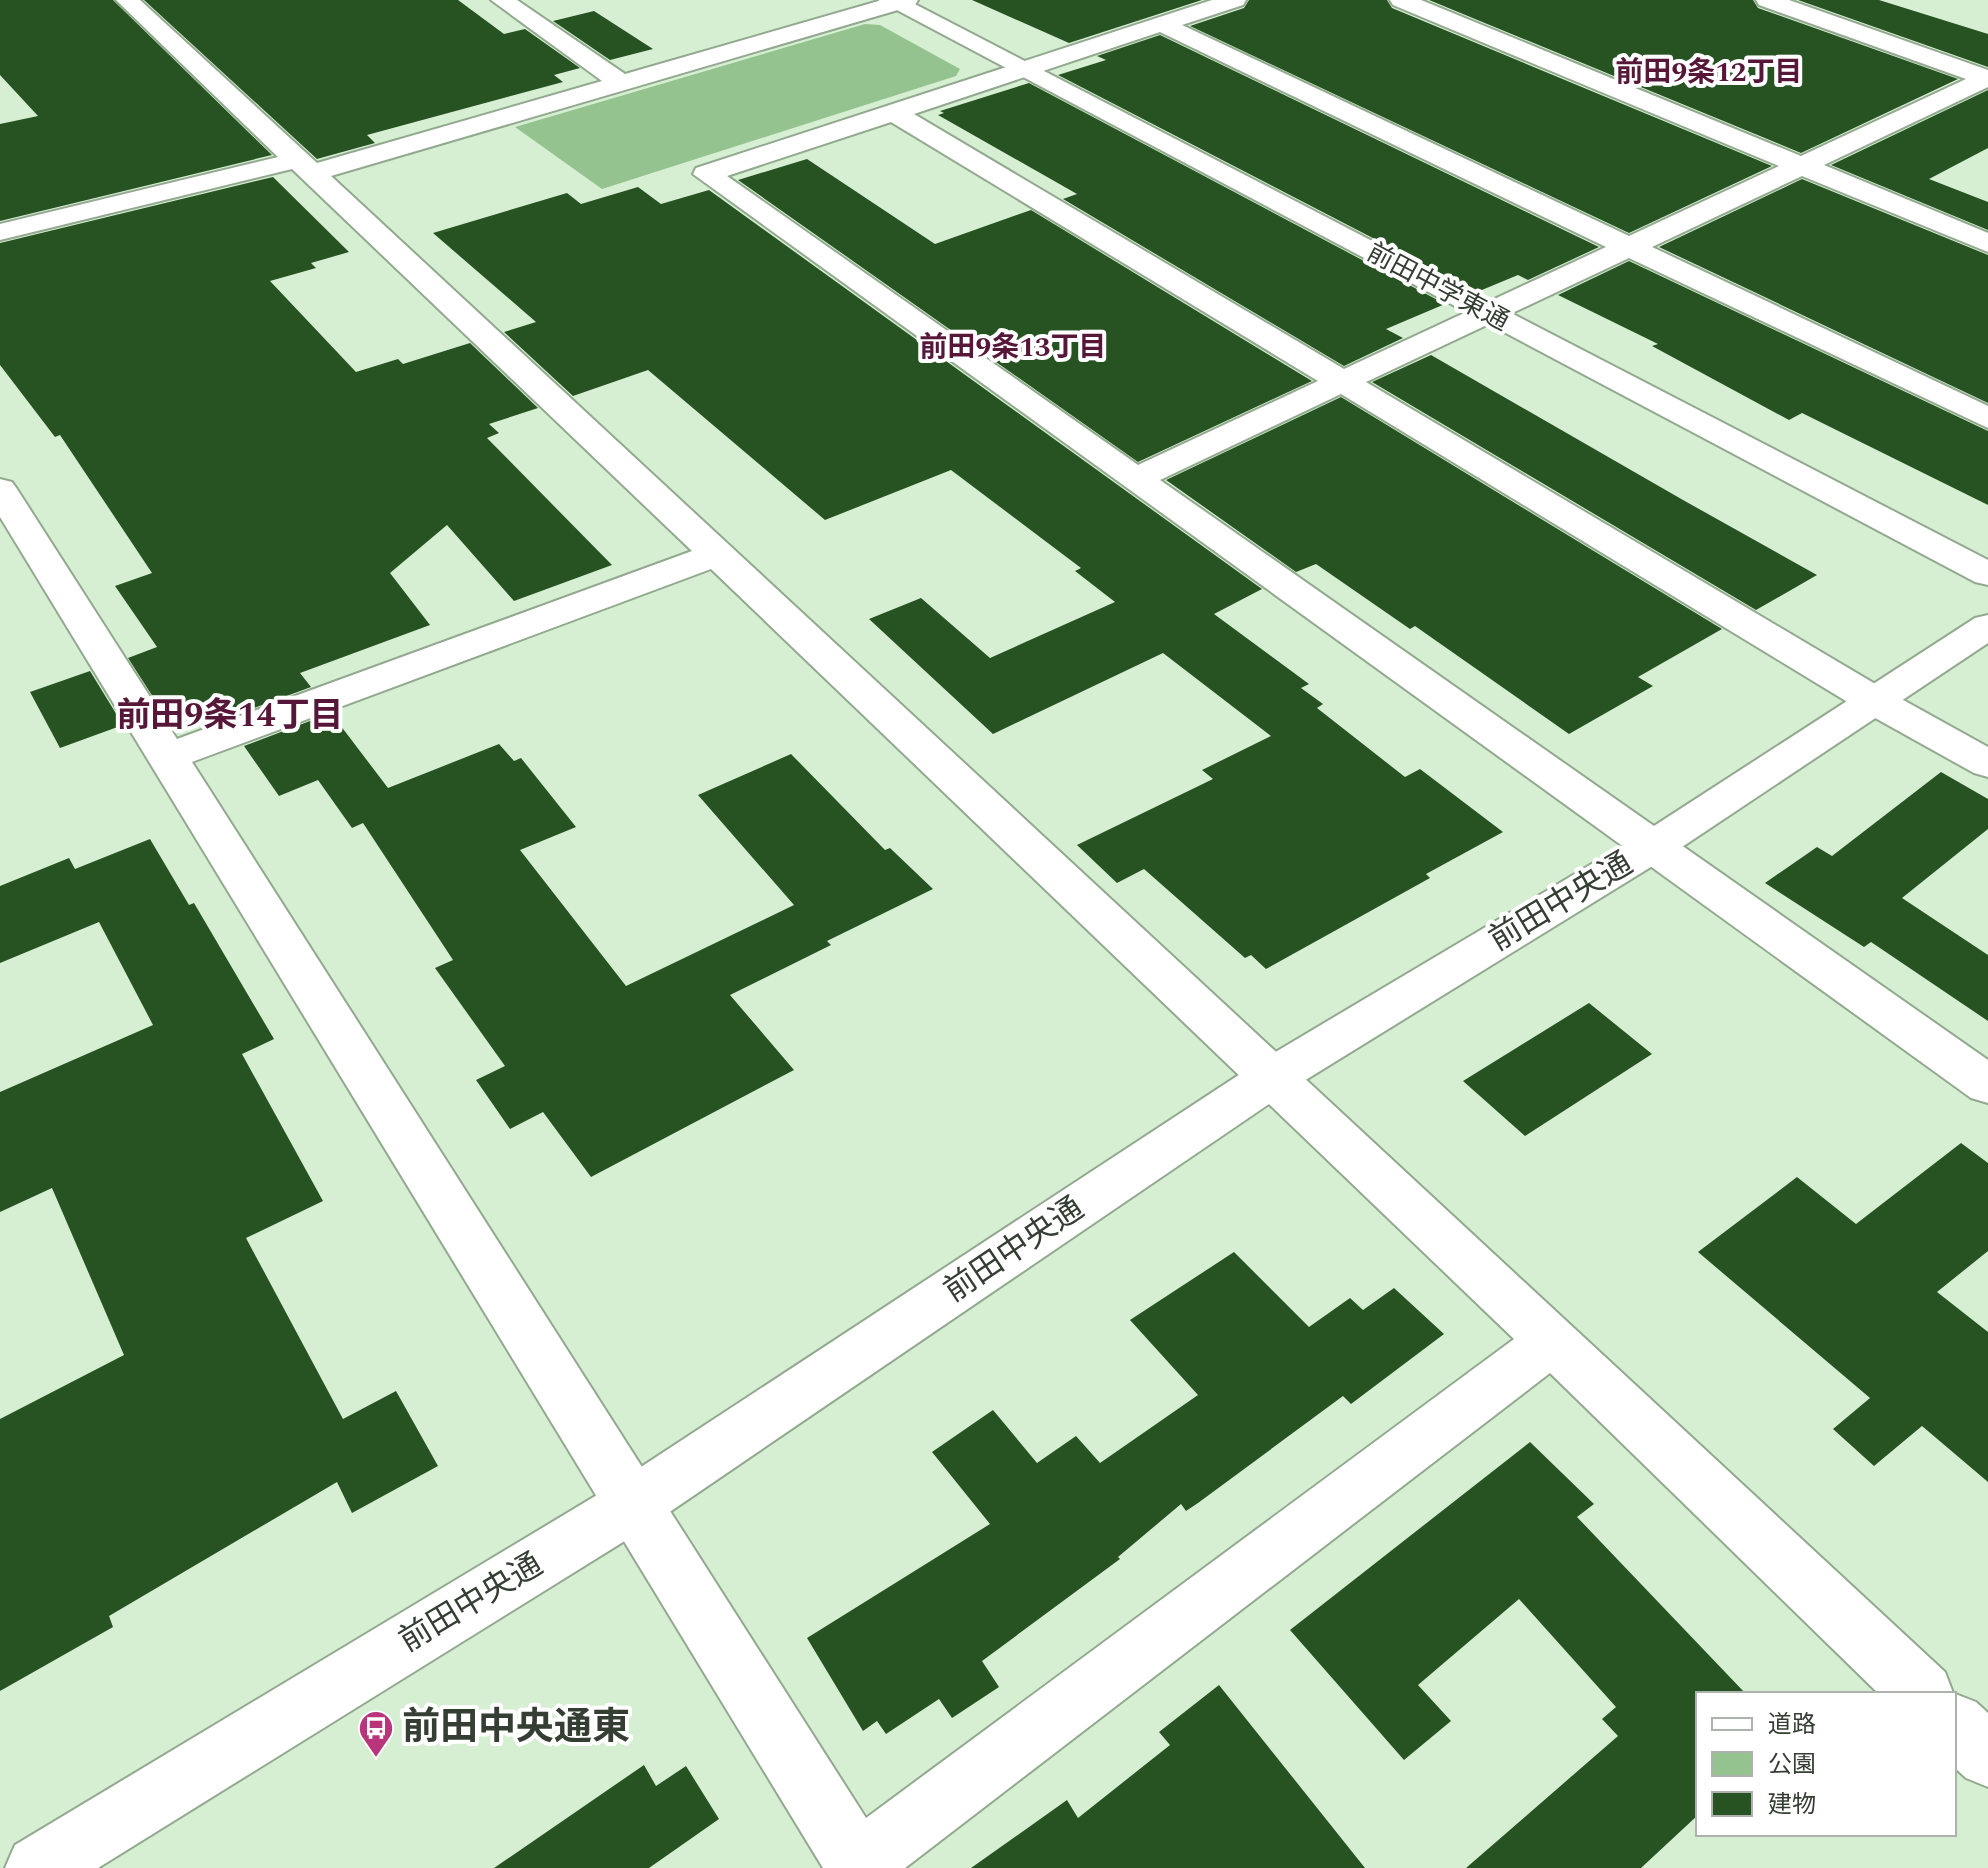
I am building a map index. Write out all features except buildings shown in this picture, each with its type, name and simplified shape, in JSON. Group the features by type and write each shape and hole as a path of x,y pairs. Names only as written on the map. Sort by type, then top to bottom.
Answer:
{"street":[{"path":"127,0 1274,1076 1921,1692"},
{"path":"502,0 622,83"},
{"path":"1235,0 706,174 1988,1085"},
{"path":"1401,0 1988,243"},
{"path":"1767,0 1988,78"},
{"path":"0,232 305,167 622,83 897,1"},
{"name":"前田中学東通","path":"897,1 1021,69 1988,574"},
{"path":"1161,24 1988,418"},
{"path":"1135,479 1988,78"},
{"path":"893,112 1873,700 1988,764"},
{"path":"0,489 858,1866 1552,1341"},
{"path":"167,757 717,554"},
{"name":"前田中央通","path":"38,1868 632,1505 1274,1076 1652,847 1988,626"},
{"path":"1956,1726 1988,1756"}],"green space":[{"path":"865,24 880,25 960,69 956,76 602,189 515,127"}],"place":[{"name":"前田中央通東","path":"376,1759"}],"district":[{"name":"前田9条12丁目","path":"1709,72"},
{"name":"前田9条13丁目","path":"1013,347"},
{"name":"前田9条14丁目","path":"230,716"}]}
